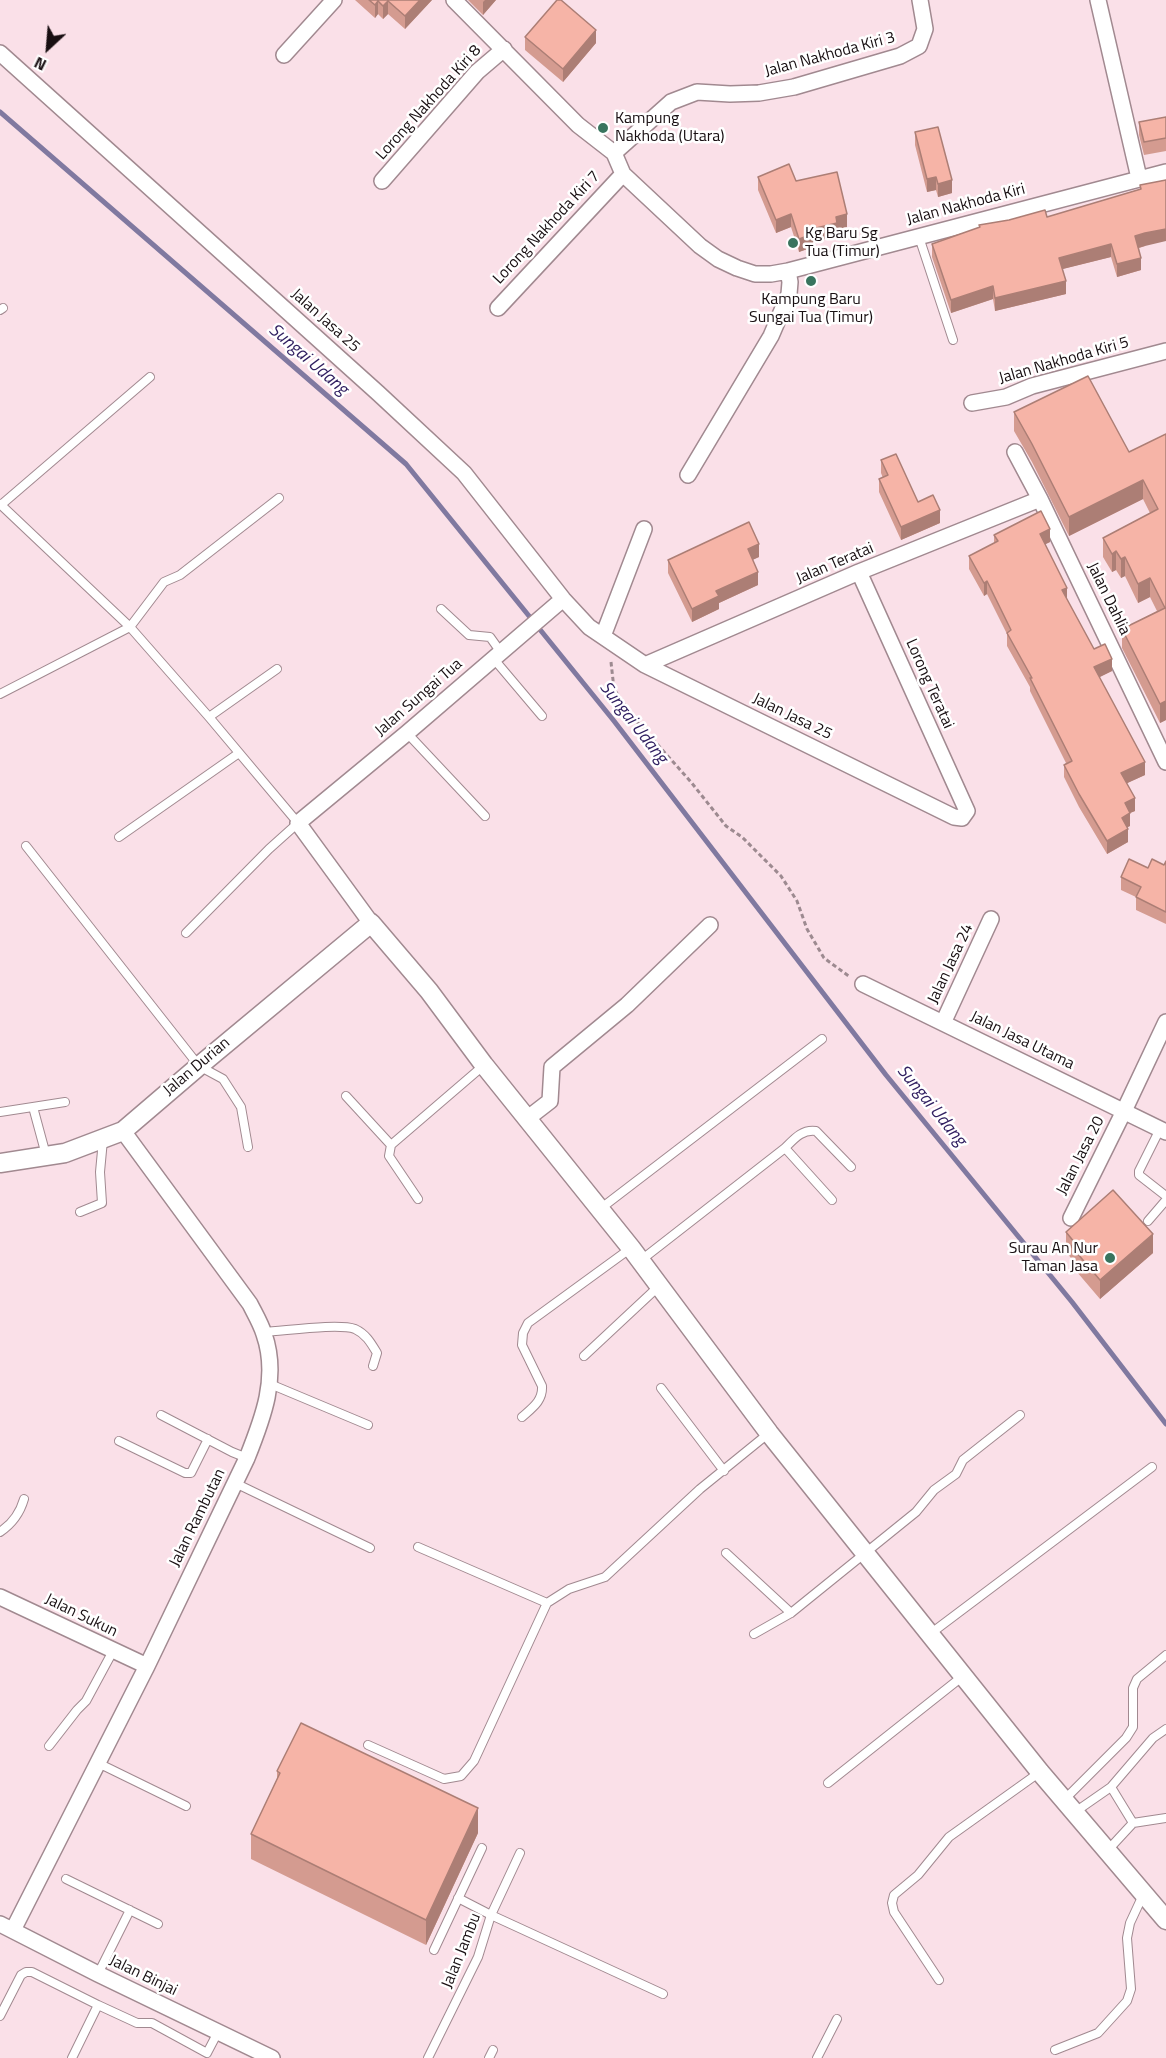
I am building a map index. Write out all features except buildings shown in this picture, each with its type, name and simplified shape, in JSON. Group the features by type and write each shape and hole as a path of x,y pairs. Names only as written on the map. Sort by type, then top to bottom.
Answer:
{"street":[{"path":"284,55 334,0"},
{"name":"Jalan Nakhoda Kiri","path":"454,0 578,125 614,153 623,174 700,246 718,259 755,274 788,272 1166,172"},
{"name":"Jalan Nakhoda Kiri 3","path":"614,153 671,102 697,92 759,93 794,87 900,56 919,46 925,28 920,0"},
{"path":"1098,0 1139,178"},
{"name":"Lorong Nakhoda Kiri 8","path":"382,181 477,72 504,49"},
{"name":"Jalan Jasa 25","path":"0,53 464,473 563,599 589,627 645,665 954,817 962,818 967,811"},
{"name":"Lorong Nakhoda Kiri 7","path":"498,308 623,174"},
{"path":"688,475 771,336 789,294 788,272"},
{"name":"Jalan Nakhoda Kiri 5","path":"972,403 1006,397 1032,386 1166,351"},
{"name":"Jalan Dahlia","path":"1015,452 1040,499 1166,762"},
{"name":"Jalan Teratai","path":"645,665 859,573 1040,499"},
{"path":"603,636 644,529"},
{"name":"Lorong Teratai","path":"859,573 967,811"},
{"name":"Jalan Sungai Tua","path":"298,823 563,599"},
{"path":"298,823 371,923 429,991 484,1065 600,1209 769,1433 1041,1772 1166,1920"},
{"name":"Jalan Jasa 24","path":"943,1023 991,919"},
{"name":"Jalan Durian","path":"0,1163 65,1153 123,1131 371,923"},
{"path":"528,1118 550,1101 552,1067 627,1005 710,925"},
{"name":"Jalan Jasa Utama","path":"862,984 1163,1130"},
{"name":"Jalan Jasa 20","path":"1071,1218 1166,1022"},
{"name":"Jalan Rambutan","path":"7,1927 98,1763 147,1666 247,1458 258,1430 270,1384 271,1364 264,1332 244,1296 123,1131"},
{"name":"Jalan Sukun","path":"0,1597 147,1666"},
{"name":"Jalan Binjai","path":"7,1927 98,1974 272,2058"}],"lane":[{"path":"919,237 953,340"},
{"path":"150,378 0,504 129,627 209,717 298,823 186,933"},
{"path":"0,694 129,627 164,582 180,575 279,498"},
{"path":"441,609 469,635 489,637 502,650 542,716"},
{"path":"209,717 277,669"},
{"path":"407,733 485,816"},
{"path":"119,837 239,753"},
{"path":"27,846 199,1066 223,1079 241,1107 248,1147"},
{"path":"600,1209 822,1039"},
{"path":"418,1198 389,1156 391,1145 484,1065"},
{"path":"346,1096 391,1145"},
{"path":"0,1113 65,1102"},
{"path":"33,1107 46,1155"},
{"path":"522,1417 535,1406 542,1392 542,1386 522,1345 523,1333 528,1323 635,1254 784,1148 799,1134 809,1130 816,1131 851,1167"},
{"path":"1149,1221 1166,1198 1139,1175 1139,1171 1163,1130"},
{"path":"80,1212 102,1203 100,1172 103,1140"},
{"path":"784,1148 832,1200"},
{"path":"584,1356 659,1286"},
{"path":"264,1332 341,1326 356,1330 370,1339 377,1353 373,1366"},
{"path":"270,1384 368,1425"},
{"path":"661,1388 724,1471"},
{"path":"160,1415 247,1458"},
{"path":"754,1634 791,1613 916,1512 933,1490 956,1474 963,1460 1020,1415"},
{"path":"368,1745 444,1779 461,1776 474,1761 547,1603 569,1589 605,1577 700,1489 769,1433"},
{"path":"119,1441 185,1473 190,1473 194,1470 208,1439"},
{"path":"930,1634 1152,1467"},
{"path":"235,1483 370,1548"},
{"path":"0,1532 8,1527 21,1510 24,1499"},
{"path":"418,1547 547,1603"},
{"path":"726,1553 791,1613"},
{"path":"49,1746 86,1701 113,1651"},
{"path":"1069,1806 1133,1727 1132,1695 1137,1679 1166,1655"},
{"path":"828,1783 963,1676"},
{"path":"1069,1806 1111,1787 1152,1738 1166,1729"},
{"path":"98,1763 186,1806"},
{"path":"939,1980 894,1912 892,1903 894,1894 918,1875 949,1837 1041,1772"},
{"path":"1111,1787 1133,1823"},
{"path":"1108,1851 1133,1823 1166,1818"},
{"path":"434,1950 482,1848"},
{"name":"Jalan Jambu","path":"428,2058 478,1957 491,1915 520,1852"},
{"path":"66,1879 158,1924"},
{"path":"1055,2050 1098,2033 1127,2001 1131,1989 1127,1938 1130,1923 1144,1893"},
{"path":"458,1898 663,1994"},
{"path":"98,1974 130,1910"},
{"path":"0,2016 21,1975 26,1971 138,2023 152,2024 203,2055 218,2032"},
{"path":"72,2058 98,2005"},
{"path":"817,2058 837,2019"}],"path":[{"path":"603,636 611,657 614,689 626,707 726,826 742,837 781,876 797,902 807,929 824,958 862,984"}],"waterway":[{"name":"Sungai Udang","path":"0,112 406,464 614,721 886,1075 1072,1302 1166,1424"}],"place":[{"name":"Kampung Nakhoda (Utara)","path":"603,128"},
{"name":"Kg Baru Sg Tua (Timur)","path":"793,243"},
{"name":"Kampung Baru Sungai Tua (Timur)","path":"811,281"},
{"name":"Surau An Nur Taman Jasa","path":"1110,1258"}]}
